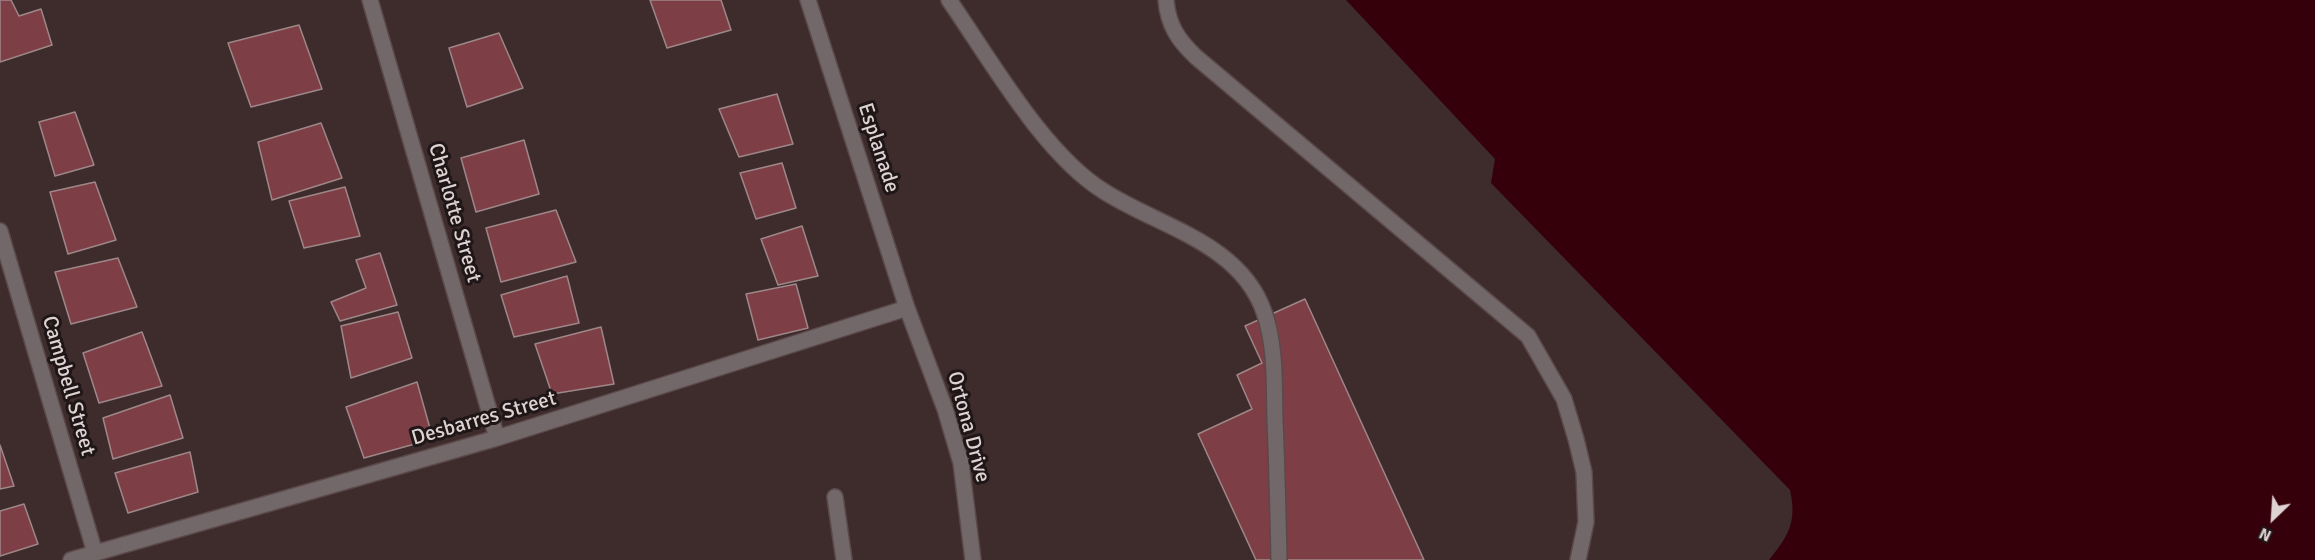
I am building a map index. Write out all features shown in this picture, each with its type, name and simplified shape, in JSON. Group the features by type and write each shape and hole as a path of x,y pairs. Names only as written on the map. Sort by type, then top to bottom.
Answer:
{"street":[{"name":"Charlotte Street","path":"370,0 497,438"},
{"name":"Esplanade","path":"808,0 907,308"},
{"path":"949,0 1031,117 1056,148 1104,192 1199,241 1232,262 1248,283 1264,311 1274,367 1279,560"},
{"path":"1166,0 1170,25 1181,42 1196,57 1528,336 1564,399 1584,472 1586,522 1578,560"},
{"name":"Campbell Street","path":"0,231 95,553"},
{"name":"Desbarres Street","path":"71,560 497,438 907,308"},
{"name":"Ortona Drive","path":"907,308 928,360 960,463 973,560"},
{"path":"835,497 844,560"}],"shaded area":[{"path":"1346,0 2315,0 2315,560 1769,560 1790,528 1792,501 1790,490 1491,183 1495,159"}],"building":[{"path":"0,0 11,0 19,16 41,9 52,45 0,62"},
{"path":"650,0 721,0 731,30 667,48"},
{"path":"299,25 322,89 251,107 228,43"},
{"path":"499,33 523,88 467,107 449,48"},
{"path":"777,94 793,144 739,157 719,109"},
{"path":"75,112 94,165 55,176 39,122"},
{"path":"321,123 342,178 272,200 258,142"},
{"path":"524,140 539,194 476,212 461,158"},
{"path":"782,163 796,208 756,219 740,173"},
{"path":"95,182 116,240 68,254 50,192"},
{"path":"345,187 360,236 304,248 289,201"},
{"path":"556,210 576,262 501,282 486,228"},
{"path":"802,226 818,276 778,285 761,239"},
{"path":"380,253 397,305 340,321 331,302 366,288 356,260"},
{"path":"118,258 137,307 71,324 55,272"},
{"path":"567,276 579,323 514,337 501,295"},
{"path":"796,284 808,328 758,340 746,294"},
{"path":"1305,299 1424,560 1256,560 1198,434 1252,409 1237,375 1262,363 1245,326"},
{"path":"398,312 412,358 351,378 341,326"},
{"path":"601,327 614,384 552,394 535,344"},
{"path":"142,332 162,386 99,403 83,353"},
{"path":"417,382 433,439 364,458 346,407"},
{"path":"170,395 183,438 113,459 103,418"},
{"path":"0,445 14,486 0,489"},
{"path":"190,452 198,492 128,513 115,473"},
{"path":"24,504 38,544 0,556 0,511"}]}
